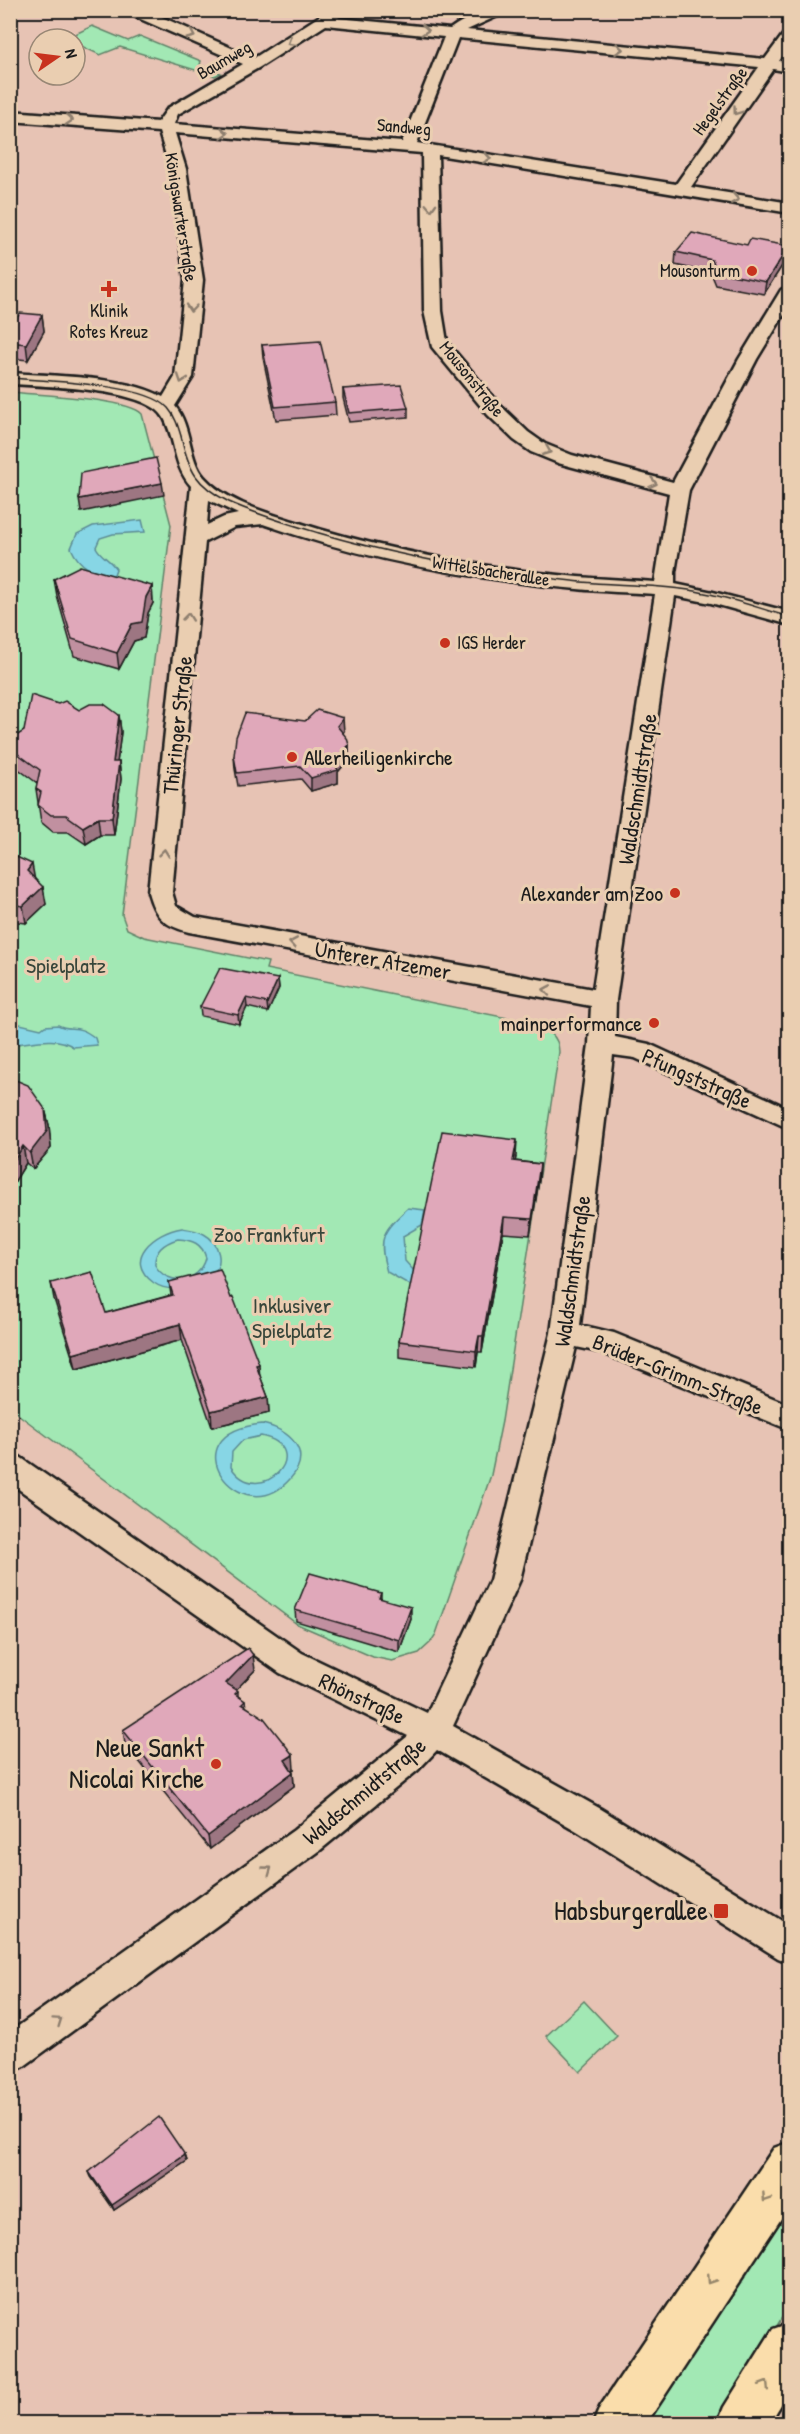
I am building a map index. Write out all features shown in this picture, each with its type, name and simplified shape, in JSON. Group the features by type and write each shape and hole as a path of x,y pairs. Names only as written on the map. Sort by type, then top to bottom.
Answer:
{"main road":[{"path":"617,2424 789,2164"},
{"path":"741,2424 789,2346"}],"street":[{"path":"139,10 141,14 255,64"},
{"name":"Baumweg","path":"166,129 166,120 173,111 255,64 340,10"},
{"path":"408,146 453,33 468,23 504,10"},
{"path":"324,21 771,64 789,68"},
{"name":"Hegelstraße","path":"681,189 771,64 789,35"},
{"name":"Sandweg","path":"10,116 408,146 789,208"},
{"name":"Königswarterstraße","path":"165,407 182,385 184,378 194,280 178,169 166,129"},
{"name":"Mousonstraße","path":"430,149 434,312 438,343 495,411 521,436 538,448 565,459 679,490"},
{"name":"Waldschmidtstraße","path":"10,2054 306,1842 406,1759 434,1732 505,1580 565,1333 602,1044 604,1000 665,603 665,572 679,490 748,359 789,290"},
{"path":"10,378 125,391 147,396 165,407 175,421 190,472 201,486"},
{"name":"Wittelsbacherallee","path":"201,486 220,498 266,518 354,545 477,571 569,583 665,589 700,595 789,620"},
{"name":"Thüringer Straße","path":"165,910 160,892 201,486"},
{"path":"195,539 231,521 266,518"},
{"name":"Unterer Atzemer","path":"165,910 189,924 604,1000"},
{"name":"Pfungststraße","path":"602,1044 640,1050 789,1120"},
{"name":"Brüder-Grimm-Straße","path":"565,1333 604,1341 789,1418"},
{"name":"Rhönstraße","path":"10,1466 291,1663 319,1679 434,1732 546,1793 789,1946"}],"green space":[{"path":"92,26 128,41 140,36 201,61 200,65 221,73 215,76 120,47 100,55 87,49 87,28"},
{"name":"Zoo Frankfurt","path":"11,392 119,404 142,414 171,525 122,915 127,929 144,937 268,962 266,969 532,1023 551,1033 557,1041 559,1052 502,1421 491,1475 436,1634 419,1653 392,1661 373,1657 297,1624 11,1409"},
{"path":"584,2001 617,2036 580,2072 546,2036"},
{"path":"789,2204 789,2306 718,2423 639,2424"}],"water":[{"path":"142,520 145,532 113,534 100,538 96,547 116,569 113,577 83,565 71,548 77,534 93,526"},
{"path":"10,1011 12,1013 11,1022 41,1029 45,1026 58,1025 79,1029 95,1038 97,1045 73,1047 54,1041 17,1044 11,1039"},
{"path":"408,1208 425,1210 422,1225 403,1236 405,1261 415,1272 412,1286 387,1272 383,1250 384,1236 388,1229"},
{"path":"182,1228 190,1229 214,1242 219,1260 218,1266 210,1276 197,1284 175,1289 154,1283 145,1274 141,1265 141,1256 146,1248 162,1235","holes":["178,1239 196,1243 206,1258 197,1273 183,1279 167,1277 155,1265 158,1251"]},
{"path":"262,1424 289,1436 299,1451 300,1460 290,1479 271,1493 251,1495 234,1489 222,1476 216,1460 219,1444 234,1431","holes":["261,1436 277,1443 284,1452 284,1463 268,1480 256,1482 243,1479 231,1467 232,1452 243,1440"]}],"building":[{"path":"692,233 747,245 750,239 789,246 766,282 717,272 712,260 676,252"},
{"path":"20,313 42,315 26,344 10,342 10,329"},
{"path":"320,341 335,402 275,407 262,345"},
{"path":"401,385 408,408 349,413 343,389"},
{"path":"156,458 162,483 79,499 81,473"},
{"path":"80,566 152,586 146,597 142,622 132,624 117,653 72,639 54,579"},
{"path":"31,695 58,704 65,701 79,710 90,704 104,704 119,715 113,762 119,762 112,818 98,818 83,827 66,815 51,815 38,805 41,792 36,789 40,770 14,751 16,736 24,731"},
{"name":"Allerheiligenkirche","path":"317,710 343,718 337,726 347,738 349,745 334,763 338,770 311,778 300,766 237,773 234,756 236,737 245,713 305,721"},
{"path":"10,854 32,864 27,871 43,887 23,906 10,904"},
{"path":"220,968 278,979 267,1003 246,998 238,1015 200,1007"},
{"path":"10,1080 28,1085 45,1109 47,1131 30,1153 23,1146 10,1167"},
{"path":"442,1131 517,1140 513,1161 540,1164 532,1219 504,1217 483,1336 479,1336 476,1351 399,1341"},
{"path":"220,1269 259,1364 256,1365 268,1397 211,1411 180,1324 73,1354 51,1283 92,1272 106,1313 173,1295 169,1282"},
{"path":"310,1573 381,1593 379,1598 411,1607 399,1640 295,1610"},
{"name":"Neue Sankt Nicolai Kirche","path":"248,1648 253,1655 226,1683 238,1691 235,1694 245,1701 242,1704 264,1718 293,1755 285,1760 293,1772 208,1836 123,1730"},
{"path":"159,2117 185,2155 112,2205 89,2172"}],"tram line":[{"path":"10,378 117,388 156,400 173,414 187,459 201,483 229,502 296,526 351,542 448,564 581,582 702,592 790,617"}],"place":[{"name":"Mousonturm","path":"752,271"},
{"name":"Klinik Rotes Kreuz","path":"109,289"},
{"name":"IGS Herder","path":"445,643"},
{"name":"Allerheiligenkirche","path":"292,757"},
{"name":"Alexander am Zoo","path":"675,893"},
{"name":"mainperformance","path":"654,1023"},
{"name":"Neue Sankt Nicolai Kirche","path":"216,1764"},
{"name":"Habsburgerallee","path":"721,1911"}],"park label":[{"name":"Spielplatz","path":"66,965"},
{"name":"Inklusiver Spielplatz","path":"292,1318"}]}
